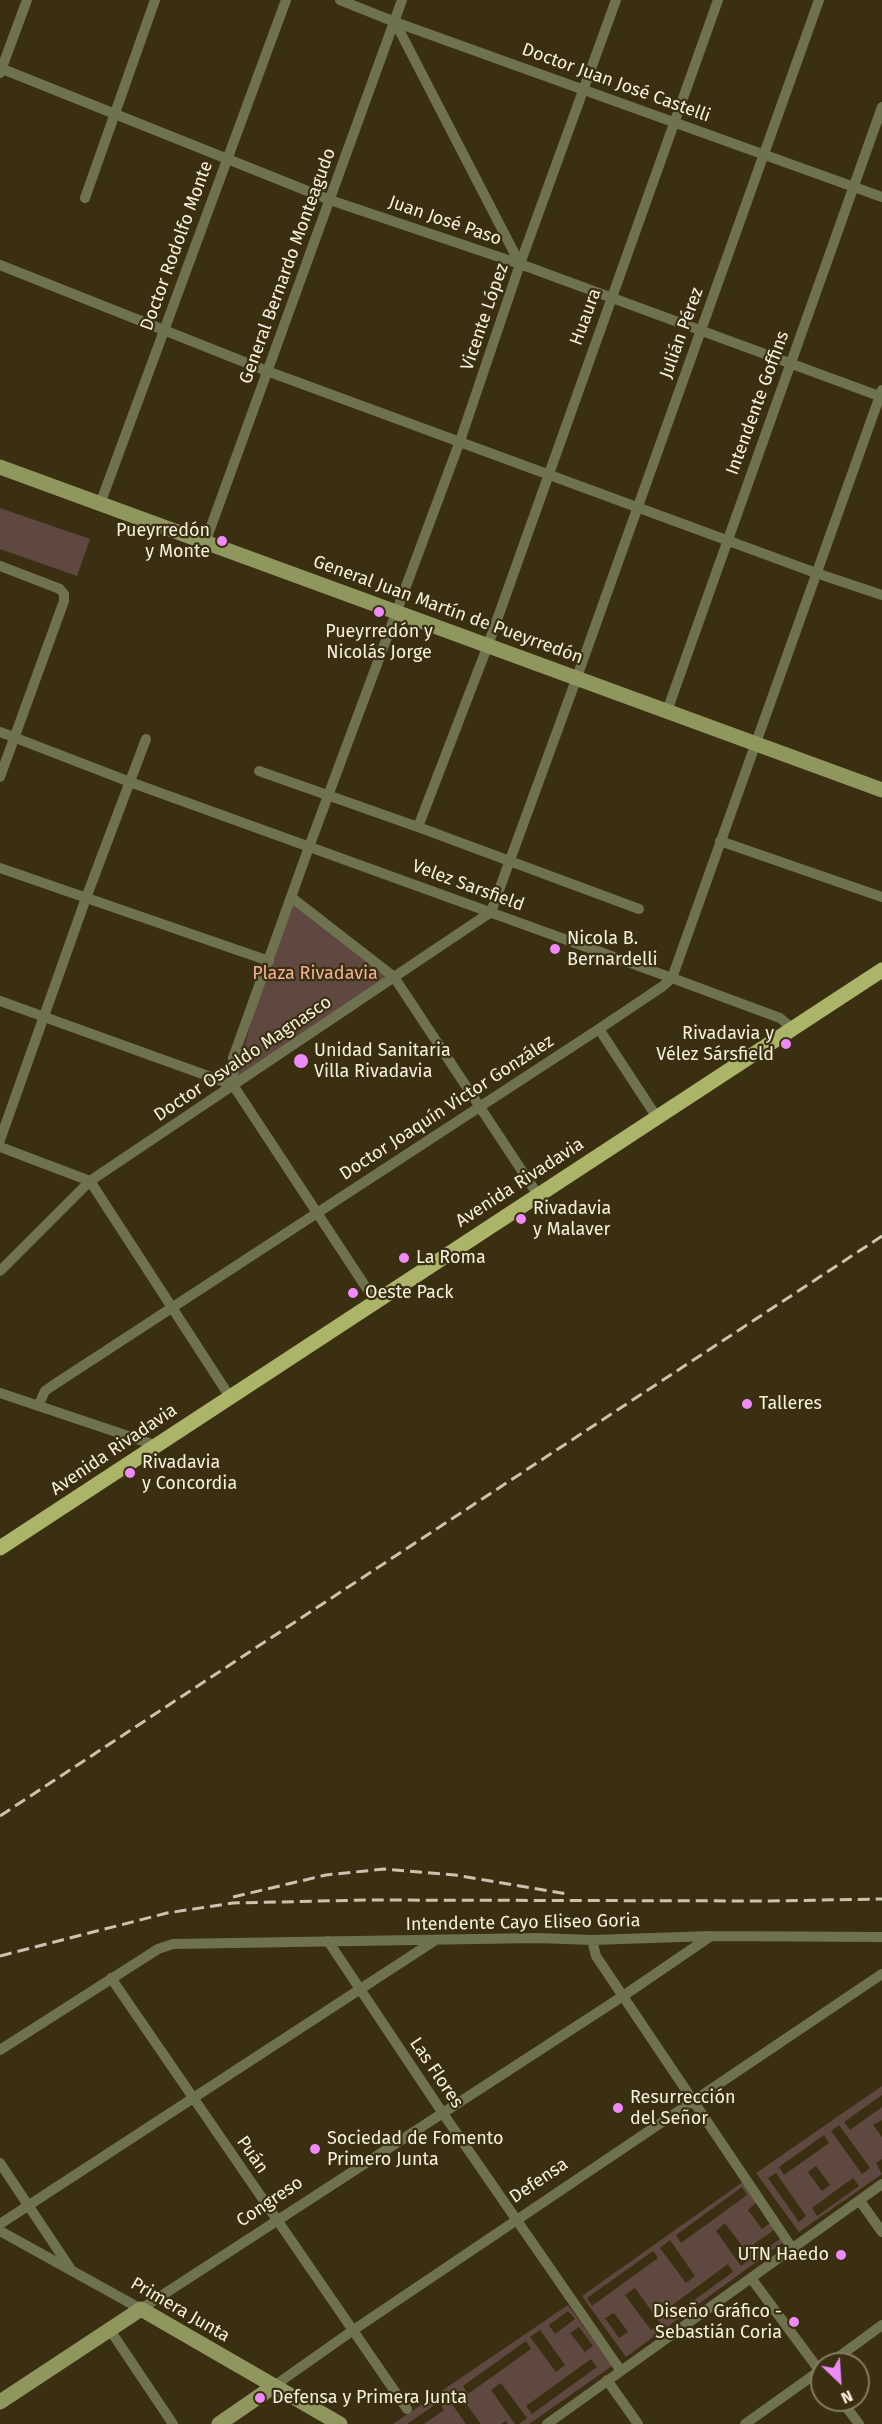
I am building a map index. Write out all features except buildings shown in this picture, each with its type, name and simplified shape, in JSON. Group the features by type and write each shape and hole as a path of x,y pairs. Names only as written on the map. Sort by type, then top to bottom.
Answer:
{"main road":[{"name":"Avenida Rivadavia","path":"0,1548 882,970"}],"street":[{"path":"1,70 27,0"},
{"path":"85,198 155,0"},
{"name":"Doctor Rodolfo Monte","path":"100,504 286,0"},
{"name":"Doctor Juan José Castelli","path":"340,0 394,22 882,197"},
{"name":"General Bernardo Monteagudo","path":"205,543 402,0"},
{"name":"Vicente López","path":"234,1085 233,1058 460,441 520,264 616,0"},
{"name":"Huaura","path":"418,827 488,645 718,0"},
{"name":"Julián Pérez","path":"577,677 819,0"},
{"path":"394,22 520,264"},
{"name":"Juan José Paso","path":"1,70 115,113 330,200 520,264 790,364 881,394"},
{"name":"Intendente Goffins","path":"667,711 882,107"},
{"path":"0,265 267,370 816,573 882,595"},
{"path":"672,978 881,394"},
{"name":"General Juan Martín de Pueyrredón","path":"0,467 882,790"},
{"path":"0,566 60,589 64,594 64,601 0,777"},
{"path":"491,912 508,860 577,677"},
{"name":"Velez Sarsfield","path":"0,732 130,782 780,1018 792,1028"},
{"path":"0,1140 146,740"},
{"path":"259,771 639,909"},
{"path":"720,841 882,897"},
{"path":"0,867 269,961"},
{"path":"291,897 394,977 538,1195"},
{"name":"Doctor Osvaldo Magnasco","path":"0,1270 90,1181 491,912"},
{"name":"Doctor Joaquín Victor González","path":"38,1406 45,1391 52,1386 599,1029 672,978"},
{"path":"0,1001 234,1085 375,1301"},
{"path":"599,1029 656,1116"},
{"path":"0,1147 90,1181 230,1396"},
{"path":"0,1393 155,1445"},
{"name":"Intendente Cayo Eliseo Goria","path":"111,1978 165,1945 537,1938 592,1940 711,1936 882,1937"},
{"name":"Congreso","path":"0,2402 623,1996 711,1936"},
{"path":"592,1940 596,1956 792,2248"},
{"name":"Las Flores","path":"328,1941 442,2112 621,2370"},
{"path":"0,2224 434,1941"},
{"name":"Defensa","path":"219,2424 352,2331 882,1974"},
{"path":"0,2050 111,1978"},
{"name":"Puán","path":"111,1978 407,2409"},
{"path":"0,2163 72,2271"},
{"path":"547,2424 882,2184"},
{"path":"860,2200 882,2232"},
{"name":"Primera Junta","path":"0,2231 340,2424"},
{"path":"751,2278 810,2353"},
{"path":"847,2352 882,2325"},
{"path":"110,2330 173,2424"},
{"path":"745,2424 810,2379"},
{"path":"608,2380 638,2424"}],"green space":[{"path":"0,508 90,539 77,576 0,549"},
{"name":"Plaza Rivadavia","path":"291,897 394,977 233,1085 269,961"},
{"path":"882,2086 882,2095 844,2122 850,2130 882,2107 882,2120 873,2125 882,2137 882,2159 876,2163 882,2174 799,2232 756,2173","holes":["839,2125 870,2168 862,2174 831,2131","824,2135 829,2143 784,2175 779,2167","816,2166 830,2185 822,2191 808,2172","776,2173 806,2216 799,2222 768,2178","853,2178 859,2186 817,2216 812,2208"]},
{"path":"744,2181 785,2241 626,2357 582,2296","holes":["742,2187 747,2195 681,2243 676,2235","756,2203 770,2223 762,2229 748,2210","725,2223 751,2258 741,2266 716,2231","774,2230 780,2239 760,2253 754,2244","670,2240 695,2276 686,2283 660,2248","653,2251 658,2258 592,2306 587,2298","728,2264 733,2272 668,2319 663,2312","635,2288 660,2323 651,2330 625,2295","614,2313 628,2332 619,2338 605,2318"]},
{"path":"568,2305 612,2366 529,2424 519,2424 527,2418 501,2383 491,2390 515,2424 508,2424 506,2421 501,2424 481,2424 456,2390 447,2397 466,2424 424,2424 444,2410 439,2402 407,2424 393,2424","holes":["568,2311 575,2319 555,2334 549,2325","579,2327 593,2346 585,2352 570,2333","540,2330 565,2365 556,2372 530,2337","526,2341 531,2349 468,2394 463,2386","591,2359 597,2367 532,2414 526,2406"]}],"railway":[{"path":"0,1816 882,1236"},
{"path":"233,1897 326,1875 384,1869 455,1875 567,1894"},
{"path":"0,1956 167,1913 233,1903 368,1900 882,1899"}],"place":[{"name":"Pueyrredón y Monte","path":"222,541"},
{"name":"Pueyrredón y Nicolás Jorge","path":"379,612"},
{"name":"Nicola B. Bernardelli","path":"555,949"},
{"name":"Rivadavia y Vélez Sársfield","path":"786,1044"},
{"name":"Unidad Sanitaria Villa Rivadavia","path":"301,1061"},
{"name":"Rivadavia y Malaver","path":"521,1219"},
{"name":"La Roma","path":"404,1258"},
{"name":"Oeste Pack","path":"353,1293"},
{"name":"Talleres","path":"747,1404"},
{"name":"Rivadavia y Concordia","path":"130,1473"},
{"name":"Resurrección del Señor","path":"618,2108"},
{"name":"Sociedad de Fomento Primero Junta","path":"315,2149"},
{"name":"UTN Haedo","path":"841,2255"},
{"name":"Diseño Gráfico - Sebastián Coria","path":"794,2322"},
{"name":"Defensa y Primera Junta","path":"260,2398"}]}
